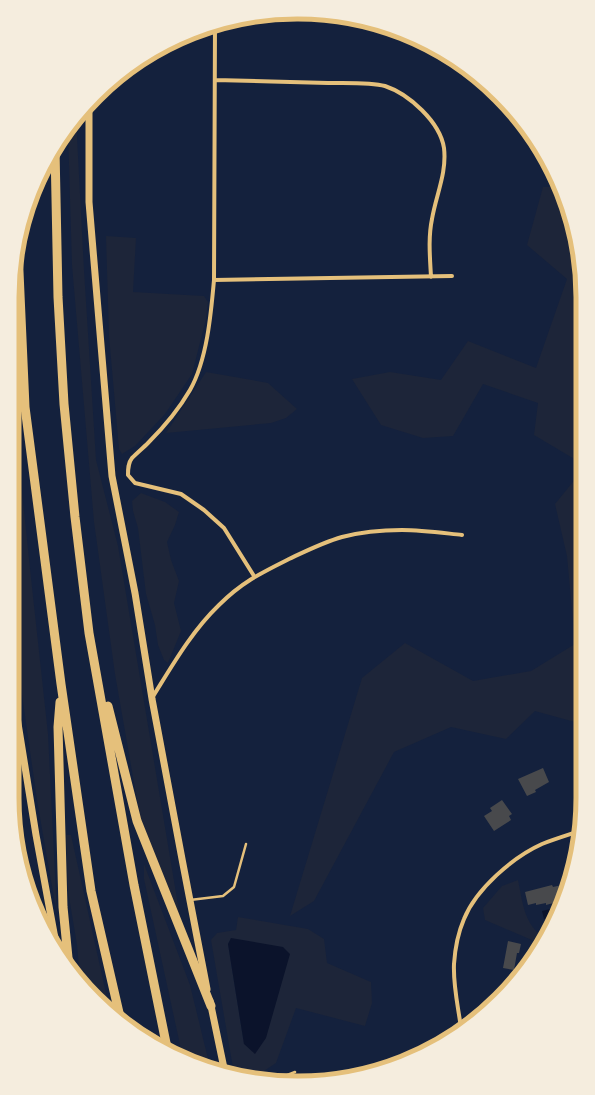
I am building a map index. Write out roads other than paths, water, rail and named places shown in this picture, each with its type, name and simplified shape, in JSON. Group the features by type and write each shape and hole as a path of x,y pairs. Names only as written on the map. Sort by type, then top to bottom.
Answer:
{"highway":[{"path":"54,161 58,297 64,404 75,517 90,633 134,885 166,1043"},
{"path":"20,286 25,407 61,684 91,891 119,1011"},
{"path":"90,633 137,821 211,1006"},
{"path":"61,684 58,735 63,907 68,954"}],"main road":[{"path":"89,113 89,202 112,476 135,593 152,699 223,1066"},
{"path":"19,729 54,933"}],"street":[{"path":"215,32 214,280 212,307 207,338 190,390 174,413 132,459 128,467 128,475 135,483 181,494 204,510 224,528 254,576"},
{"path":"215,80 342,83 385,86 401,94 417,105 436,126 444,146 442,179 432,220 430,242 431,277"},
{"path":"214,280 452,276"},
{"path":"152,699 177,657 198,628 217,606 254,576 307,550 342,537 374,531 403,530 462,535"},
{"path":"459,1024 455,990 454,964 457,940 464,918 476,898 494,879 517,859 542,844 574,833"}],"lane":[{"path":"190,900 223,896 234,887 246,844"},
{"path":"285,1075 295,1072"}]}
